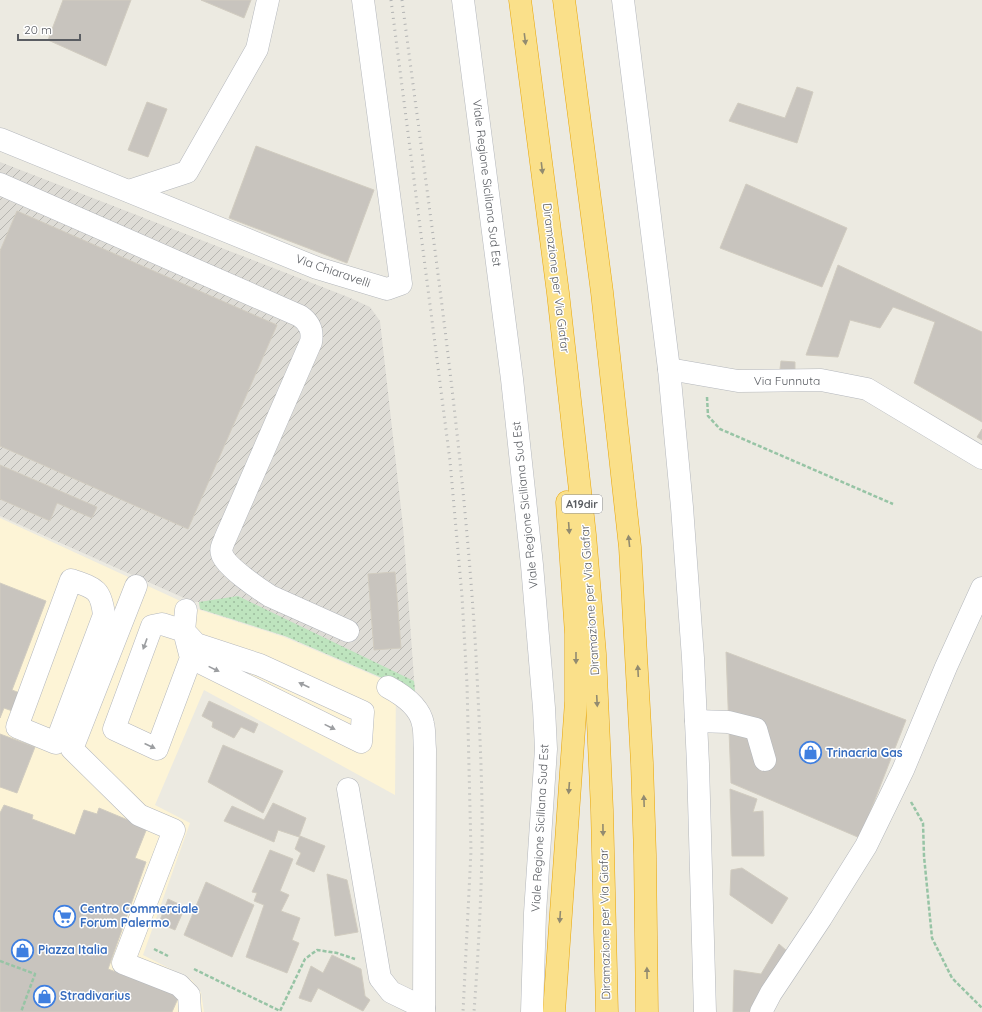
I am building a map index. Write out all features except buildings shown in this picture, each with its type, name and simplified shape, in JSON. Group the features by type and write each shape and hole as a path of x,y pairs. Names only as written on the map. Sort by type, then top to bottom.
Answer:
{"highway":[{"name":"Diramazione per Via Giafar","path":"520,0 558,294 585,535 594,654 602,810 607,1012"},
{"path":"564,0 602,292 630,547 642,763 647,1012"},
{"path":"554,1012 576,701 576,641 562,428 558,294"}],"street":[{"path":"128,191 187,172 257,49 268,0"},
{"name":"Via Chiaravelli","path":"0,139 317,268 387,290 401,284 363,0"},
{"name":"Viale Regione Siciliana Sud Est","path":"463,0 512,378 532,565 544,708 545,756 535,913 532,1012"},
{"path":"623,0 669,369 682,507 696,721 705,1012"},
{"path":"0,184 300,316 306,320 312,330 311,342 221,550 222,556 229,565 259,590 348,631"},
{"name":"Via Funnuta","path":"669,369 738,381 821,380 867,389 982,458"},
{"path":"64,746 104,615 102,600 93,588 71,580 17,727 64,746 138,815 174,830 123,963 179,985 189,996 190,1012"},
{"path":"64,746 136,586"},
{"path":"761,1012 771,993 821,918 866,846 895,786 982,588"},
{"path":"186,610 184,631 192,658 157,749 114,729 152,626 162,624 184,631 196,644 260,665 363,712 361,742 192,658"},
{"path":"348,789 380,978 391,992 424,1010 425,750 423,724 418,712 409,702 400,694 388,687"},
{"path":"696,721 728,722 756,730 765,760"}],"path":[{"path":"710,376 707,395 708,416 720,429 893,504"},
{"path":"895,786 912,803 923,823 924,856 932,938 952,978 982,1008"},
{"path":"154,949 168,956"},
{"path":"189,966 280,1011 305,959 317,950 338,953 377,967"},
{"path":"0,961 36,974 21,1012"}],"shaded area":[{"path":"0,162 348,297 370,307 380,321 403,526 415,692 285,636 200,609 199,602 193,602 0,516"},
{"name":"Centro Commerciale Forum Palermo","path":"0,518 200,610 284,637 396,685 395,795 204,690 155,805 190,823 143,955 192,980 201,993 204,1012 0,1012"}],"green space":[{"path":"238,596 414,681 415,692 285,636 200,609 199,602"}],"railway":[{"path":"391,0 450,461 462,596 467,684 471,851 463,1012"},
{"path":"402,0 445,327 463,490 476,655 481,776 482,869 474,1012"}],"place":[{"name":"Trinacria Gas","path":"811,753"},
{"name":"Centro Commerciale Forum Palermo","path":"64,916"},
{"name":"Piazza Italia","path":"22,950"},
{"name":"Stradivarius","path":"45,996"}]}
